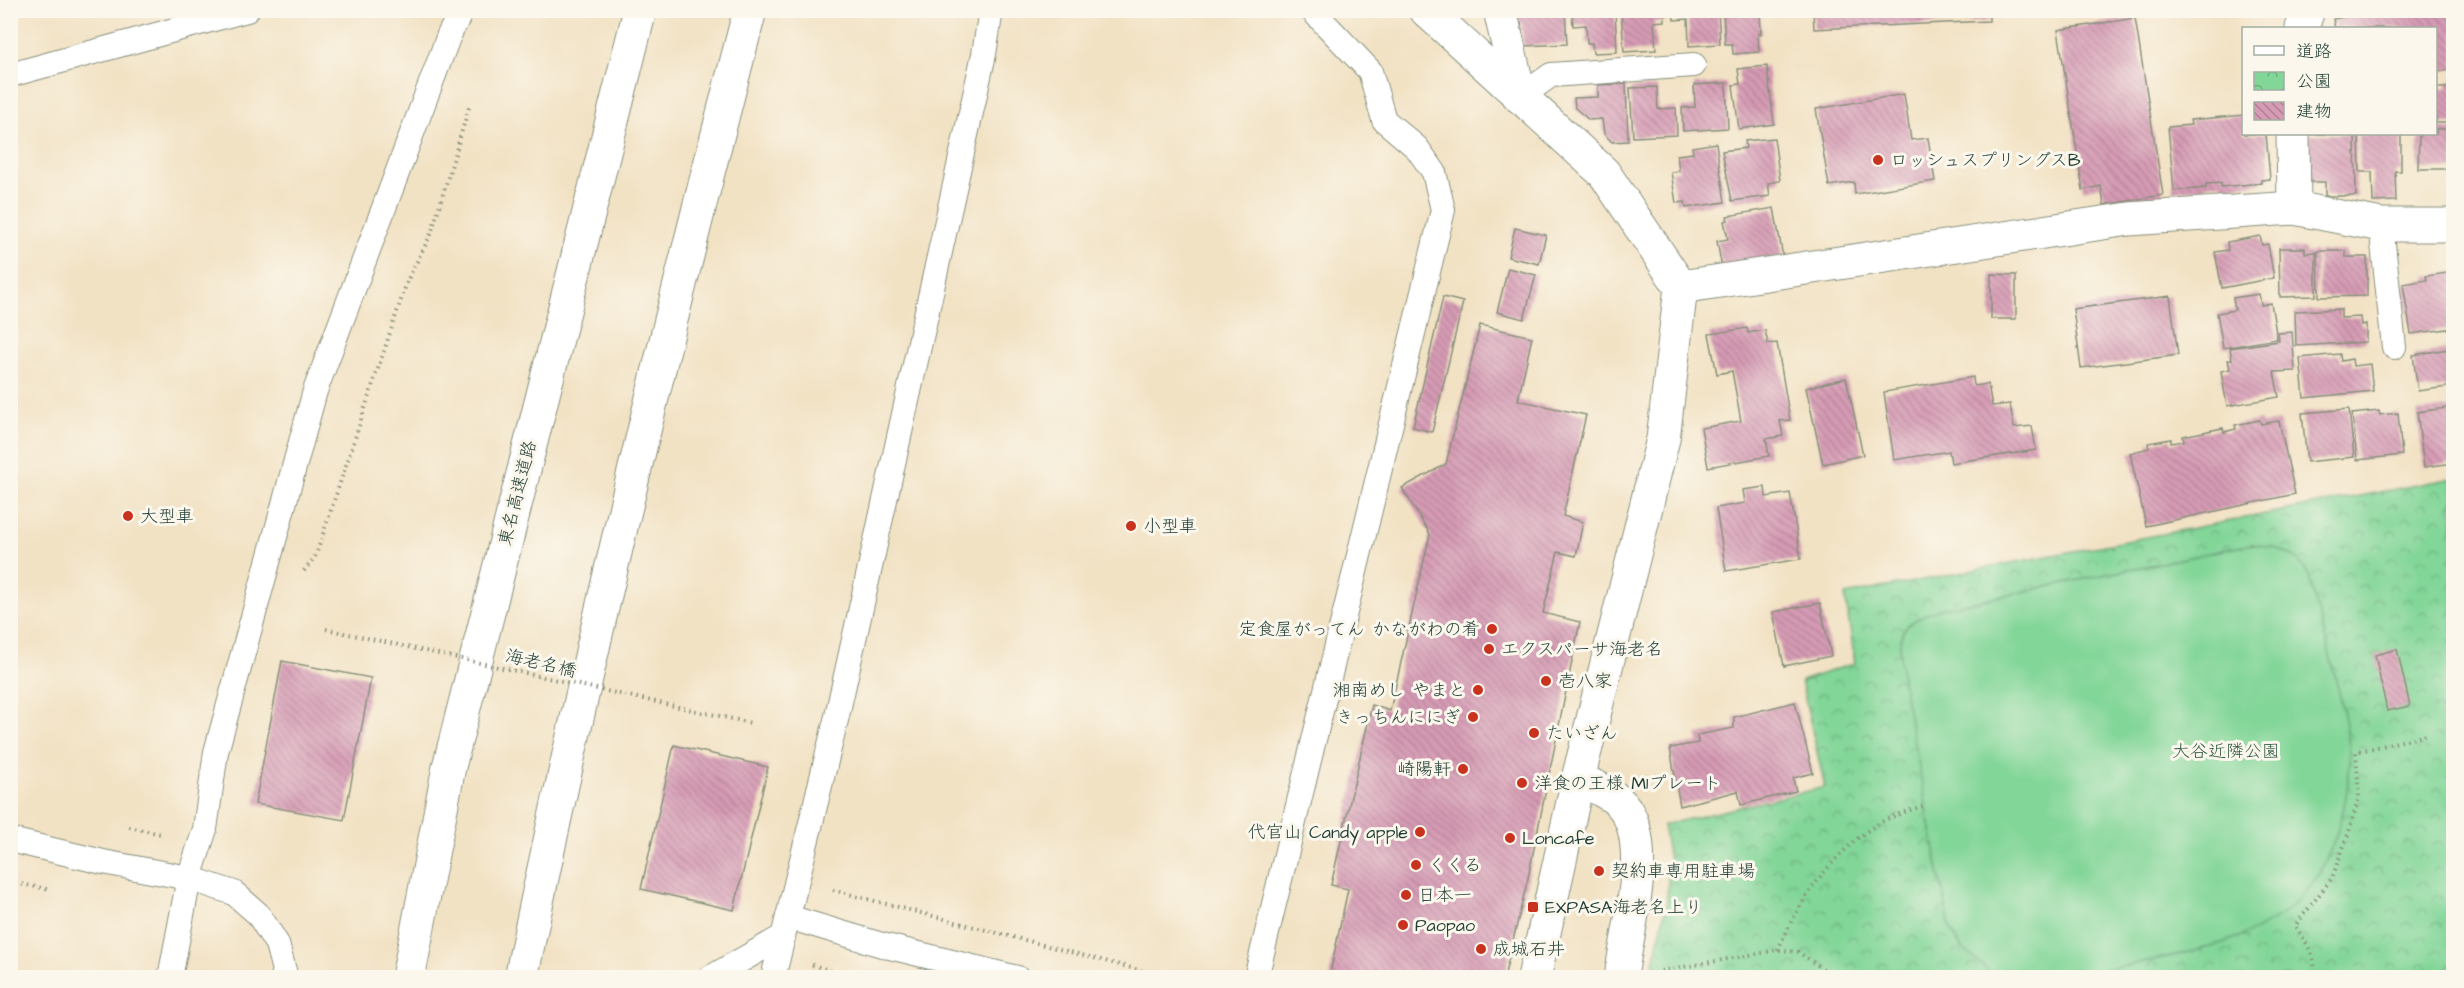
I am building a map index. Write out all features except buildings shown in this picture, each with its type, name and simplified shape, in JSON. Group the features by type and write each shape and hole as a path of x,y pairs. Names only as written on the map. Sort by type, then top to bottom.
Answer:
{"main road":[{"name":"東名高速道路","path":"408,978 449,767 640,10"},
{"path":"521,978 567,761 701,200 750,10"},
{"path":"1426,10 1604,173 1681,287 1663,439 1578,779 1534,978"},
{"path":"1500,10 1520,97"},
{"path":"2302,27 2308,10"},
{"path":"2293,135 2294,208"},
{"path":"1681,287 2129,219 2294,208 2381,225 2454,225"},
{"path":"1578,779 1604,791 1623,805 1633,825 1639,880 1636,975"}],"lane":[{"path":"10,75 247,10"},
{"path":"170,978 189,878 205,829 216,752 315,391 449,35 462,10"},
{"path":"773,978 843,693 982,65 991,10"},
{"path":"1256,978 1443,210 1434,172 1418,148 1384,120 1370,71 1312,10"},
{"path":"1520,97 1551,75 1694,65"},
{"path":"2381,225 2394,347"},
{"path":"10,840 103,862 189,878 234,893 258,914 277,944 286,978"},
{"path":"710,978 785,927 882,945 1017,978"}],"path":[{"path":"297,579 316,555 408,279 431,234 470,104"},
{"name":"海老名橋","path":"326,629 751,723"},
{"path":"2313,978 2312,951 2295,926 2332,878 2349,832 2359,796 2356,752 2427,735"},
{"path":"1778,950 1801,902 1847,850 1870,830 1899,814 1926,805"},
{"path":"129,826 161,834"},
{"path":"796,881 1170,978"},
{"path":"10,882 47,889"},
{"path":"1636,975 1778,950 1798,952 1837,978"},
{"path":"805,963 856,978"}],"green space":[{"name":"大谷近隣公園","path":"2453,478 2453,977 1651,978 1667,901 1669,860 1663,825 1825,787 1801,681 1855,663 1845,595"},
{"path":"2252,544 2273,547 2297,558 2309,575 2347,730 2349,753 2345,804 2329,854 2317,877 2285,912 2242,936 2210,947 2079,975 2037,979 1995,977 1961,947 1950,928 1902,680 1900,642 1902,634 1914,621 1940,609"}],"place":[{"name":"ロッシュスプリングスB","path":"1878,160"},
{"name":"大型車","path":"128,516"},
{"name":"小型車","path":"1131,526"},
{"name":"定食屋がってん かながわの肴","path":"1492,629"},
{"name":"エクスパーサ海老名","path":"1489,649"},
{"name":"壱八家","path":"1546,681"},
{"name":"湘南めし やまと","path":"1478,690"},
{"name":"きっちんににぎ","path":"1473,717"},
{"name":"たいざん","path":"1534,733"},
{"name":"崎陽軒","path":"1463,769"},
{"name":"洋食の王様 M1プレート","path":"1522,783"},
{"name":"代官山 Candy apple","path":"1420,832"},
{"name":"Loncafe","path":"1510,838"},
{"name":"くくる","path":"1416,865"},
{"name":"契約車専用駐車場","path":"1599,871"},
{"name":"日本一","path":"1406,895"},
{"name":"EXPASA海老名上り","path":"1533,907"},
{"name":"Paopao","path":"1403,925"},
{"name":"成城石井","path":"1481,949"}]}
